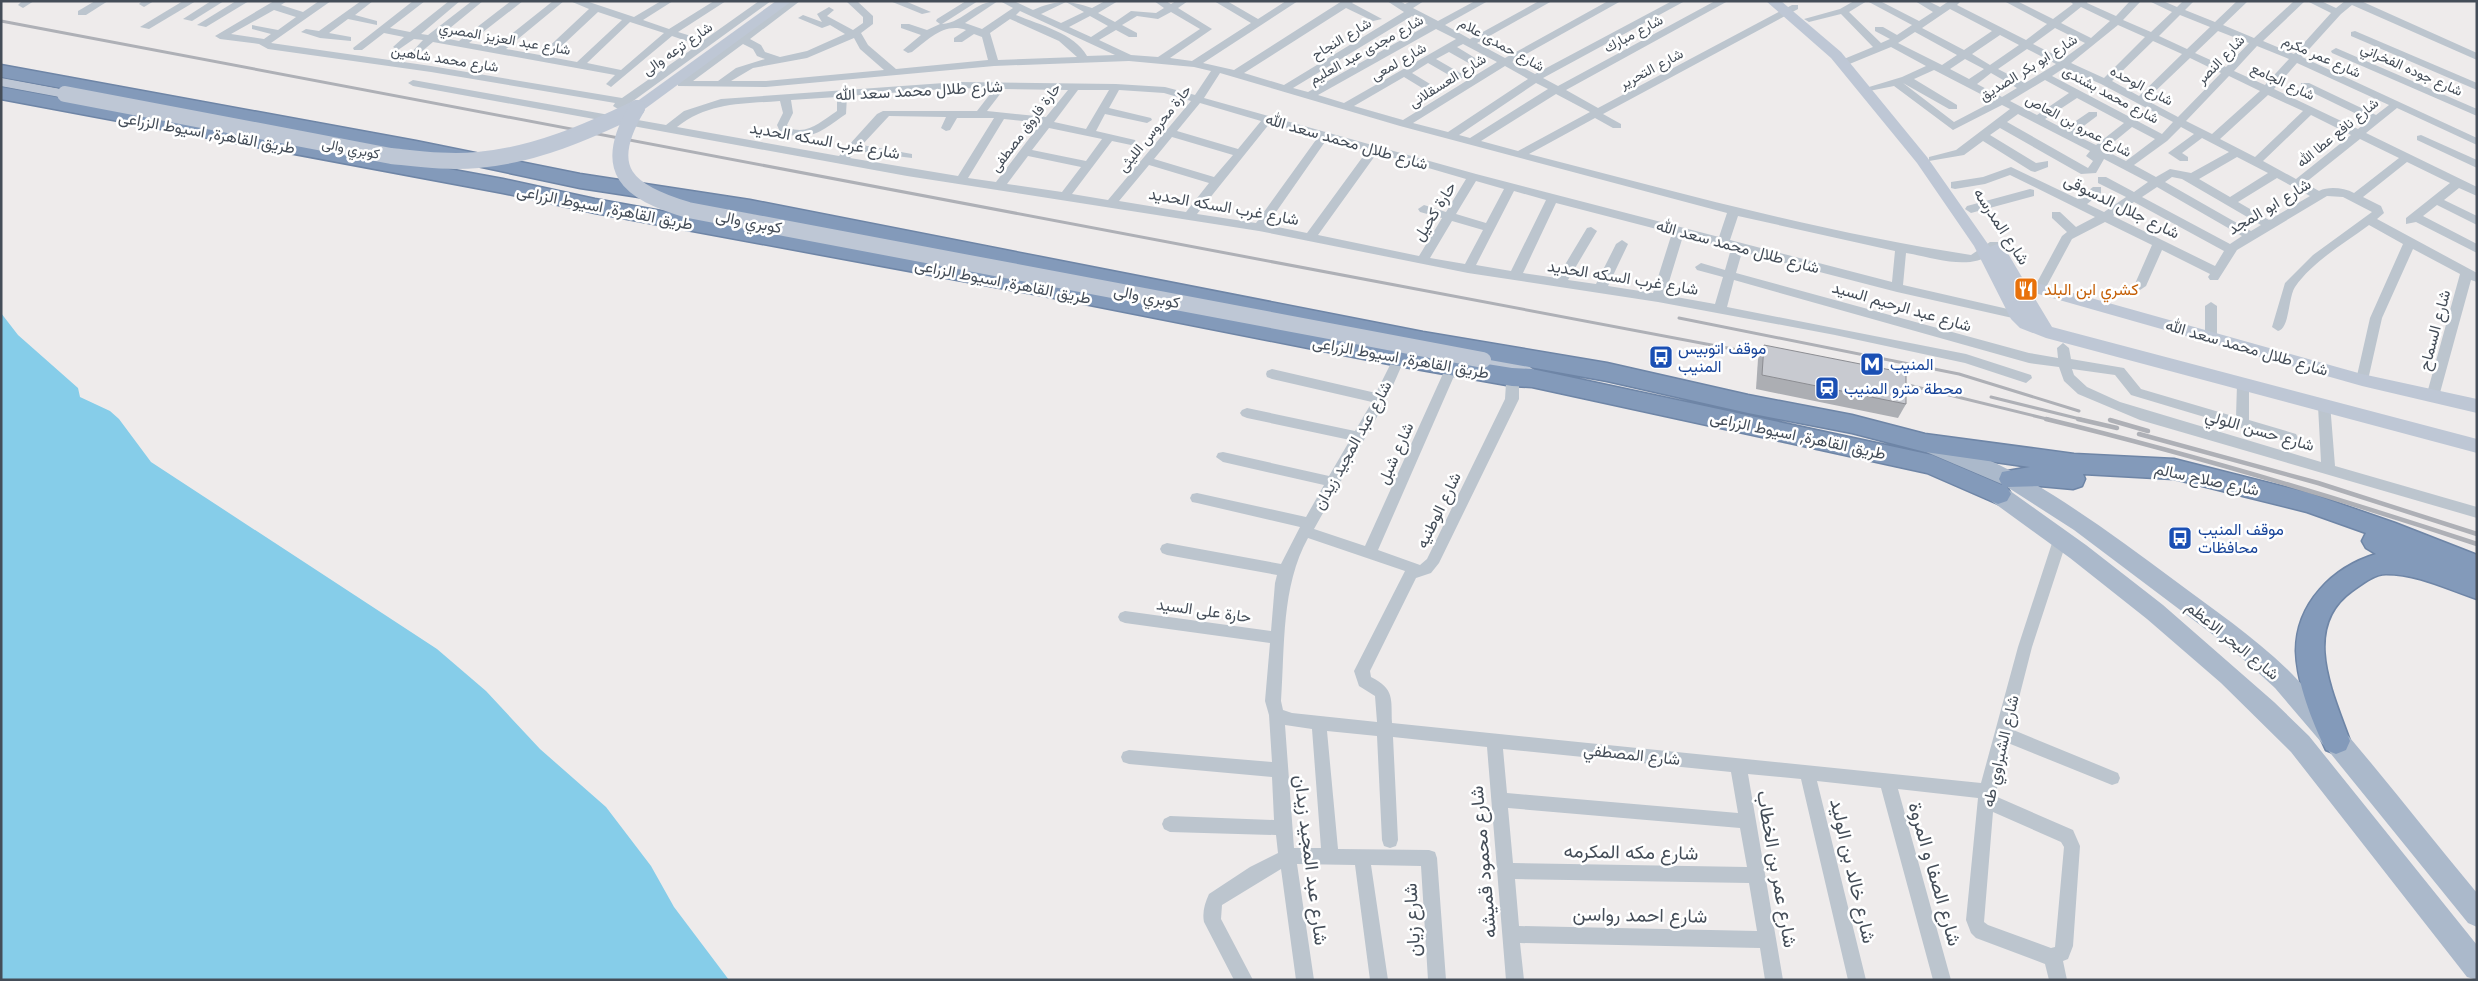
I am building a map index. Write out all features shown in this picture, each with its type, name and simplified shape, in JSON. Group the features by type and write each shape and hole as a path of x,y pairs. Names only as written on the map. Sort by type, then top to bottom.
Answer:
{"highway":[{"name":"طريق القاهرة, اسيوط الزراعى","path":"1,71 580,181 750,207 1423,340 1607,372 1728,400 1852,424 1925,443"},
{"name":"طريق القاهرة, اسيوط الزراعى","path":"1,93 1039,287 1399,358 1452,367 1519,374 1884,453 2005,486"},
{"path":"503,186 523,184 527,178 524,169"},
{"path":"566,200 557,192 558,188 564,184 580,181"},
{"name":"شارع صلاح سالم","path":"1925,443 2074,464 2174,469 2309,504 2461,574"},
{"name":"شارع صلاح سالم","path":"2005,486 2040,476 2148,482 2197,490 2302,515 2346,529 2385,545 2428,570 2461,574 2477,566"},
{"path":"2336,740 2315,679 2310,652 2313,630 2322,610 2332,592 2375,564 2394,564 2428,570"}],"main road":[{"name":"كوبري والى","path":"121,116 265,138 387,161 435,164 478,163 546,150 604,129 785,1"},
{"name":"شارع المدرسه","path":"1773,1 1789,6 1809,19 1873,89 1955,185 1971,209 1990,248 2017,315"},
{"name":"شارع المدرسه","path":"1789,6 1848,62 2018,284 2046,332"},
{"name":"كوبري والى","path":"1,82 391,156 437,160 479,160 544,147 601,126 636,105"},
{"name":"كوبري والى","path":"636,105 627,154 633,176 639,183 665,196 754,216 1104,283 1156,292 1184,293"},
{"name":"كوبري والى","path":"636,105 620,145 621,168 624,179 659,202 750,222 1483,360 1519,374"},
{"name":"شارع طلال محمد سعد الله","path":"2018,284 2040,288 2362,380 2477,406"},
{"path":"2017,315 2026,324 2046,332 2477,446"},
{"name":"شارع البحر الاعظم","path":"1925,443 2005,486 2082,524 2232,636 2259,659 2283,681 2336,740 2477,914"},
{"name":"شارع البحر الاعظم","path":"2005,486 2061,537 2226,670 2282,725 2300,744 2477,967"},
{"path":"2226,670 2238,674 2248,673 2255,668 2259,659"},
{"path":"2282,725 2291,714 2298,711 2310,712"}],"street":[{"path":"82,12 103,1"},
{"path":"145,28 191,1"},
{"path":"188,19 219,1"},
{"path":"202,25 244,1"},
{"path":"304,16 278,4 220,36 266,42 326,1"},
{"path":"320,35 368,1"},
{"path":"358,48 420,1"},
{"path":"398,47 455,1"},
{"path":"414,55 430,39 478,1"},
{"path":"461,44 518,1"},
{"path":"497,51 558,1"},
{"path":"575,1 706,44"},
{"path":"542,59 598,9 612,1"},
{"path":"579,66 631,20 668,1"},
{"path":"610,84 669,33 721,1"},
{"name":"شارع ترعه والى","path":"604,116 636,105 706,44 766,1"},
{"name":"شارع ترعه والى","path":"683,82 795,1"},
{"path":"720,85 738,70 756,63 812,53 855,34 868,24 869,20 868,16 851,1"},
{"path":"895,1 929,6"},
{"path":"941,20 973,1"},
{"path":"908,50 941,25 954,26 993,1"},
{"path":"1005,1 1063,26 1128,58"},
{"path":"1034,13 1060,1"},
{"path":"1070,1 1132,35"},
{"path":"1159,1 1207,29 1160,60"},
{"path":"1093,40 1138,12 1158,16 1183,1"},
{"path":"1194,64 1293,1"},
{"name":"شارع حمدى علام","path":"1392,1 1506,61 1617,126"},
{"name":"شارع النجاح","path":"1284,89 1409,10 1419,1"},
{"name":"شارع مجدى عبد العليم","path":"1310,96 1483,1"},
{"path":"1468,40 1547,1"},
{"path":"1506,61 1616,1"},
{"path":"1450,136 1536,78 1680,1"},
{"name":"شارع مبارك","path":"1471,142 1557,90 1723,1"},
{"path":"1809,19 1843,10 1862,1"},
{"path":"1872,1 2026,88"},
{"name":"شارع الوحده","path":"1920,1 1949,6 2064,64 2105,82 2318,195"},
{"path":"2009,1 2092,42"},
{"name":"شارع ابو بكر الصديق","path":"1901,80 1952,127 2002,102 2064,64 2118,21 2136,1"},
{"name":"شارع عمر مكرم","path":"2154,1 2296,58 2477,142"},
{"path":"2105,82 2190,1"},
{"path":"2140,100 2243,1"},
{"name":"شارع النصر","path":"2126,166 2163,139 2227,71 2300,1"},
{"path":"2312,1 2337,12"},
{"path":"2213,139 2267,90 2337,12 2351,1 2477,57"},
{"path":"1236,74 1348,2 1377,20"},
{"path":"1969,84 2026,45 2079,2"},
{"name":"شارع الجامع","path":"2079,2 2358,133 2409,147 2458,183 2477,192"},
{"path":"1063,26 1109,3 1131,16"},
{"path":"1227,3 1258,23"},
{"name":"شارع التحرير","path":"1520,154 1789,6"},
{"path":"1848,62 1880,49 1949,6"},
{"path":"958,40 978,32 1019,7"},
{"path":"829,10 821,16 855,34 864,47 893,72"},
{"path":"1843,10 1880,49"},
{"path":"1008,15 1070,43 1082,53 1084,60"},
{"path":"346,16 372,23"},
{"path":"803,18 822,25 831,22"},
{"path":"958,24 989,37 994,64"},
{"path":"904,26 928,34"},
{"path":"256,27 279,33"},
{"name":"شارع عمرو بن العاص","path":"1878,29 1938,68 2157,182 2251,236"},
{"name":"شارع عبد العزيز المصري","path":"382,30 623,73"},
{"path":"1873,89 1938,68 1964,54 1999,31"},
{"path":"306,32 347,39"},
{"path":"2355,34 2477,87"},
{"path":"742,40 757,47 761,54 778,59"},
{"name":"شارع لمعى","path":"1344,107 1449,47 1468,40"},
{"name":"شارع محمد شاهين","path":"266,42 264,44 268,46 431,69 636,105"},
{"path":"1449,47 1476,63"},
{"name":"شارع جوده الفخراني","path":"2336,51 2477,113"},
{"name":"شارع طلال محمد سعد الله","path":"683,82 683,85 766,84 994,64 1128,58 1194,64 1236,74 1404,124 1734,211 1901,248 1965,259 1977,258 1990,248"},
{"path":"774,73 778,59"},
{"path":"1428,59 1458,76"},
{"name":"شارع العسقلانى","path":"1404,124 1506,61"},
{"name":"حارة محروس الليثى","path":"1111,204 1170,133 1217,70"},
{"path":"1404,73 1431,89"},
{"name":"شارع محمد بشندى","path":"2045,76 2163,139"},
{"path":"785,98 788,113 782,125 784,130 794,134 819,130 842,112 834,77"},
{"path":"1901,80 1953,107"},
{"name":"شارع غرب السكه الحديد","path":"413,83 842,160 1259,227 1468,269 1658,298 1966,359 2026,378"},
{"name":"شارع طلال محمد سعد الله","path":"669,128 688,113 704,106 721,102 958,85 1116,87 1165,90 1200,95 1268,119 1473,177 1897,288 2017,315"},
{"path":"2305,85 2376,119"},
{"path":"980,114 1001,86"},
{"name":"حارة فاروق مصطفى","path":"999,186 1074,87"},
{"path":"1089,133 1116,87"},
{"path":"2037,120 2078,93"},
{"name":"شارع نافع عطا الله","path":"2297,184 2396,104"},
{"path":"1493,107 1511,117"},
{"path":"1991,107 2003,120 2089,171 2099,160 2092,157 2097,151 2105,142 2132,122"},
{"path":"1933,159 1965,156 1983,136 2017,109"},
{"path":"1102,110 1147,120"},
{"path":"2256,162 2310,110"},
{"path":"842,160 854,147 876,116 887,113 1001,115 1047,123 1131,142"},
{"path":"946,128 954,113"},
{"path":"2065,134 2093,114"},
{"path":"961,180 1001,115"},
{"path":"1189,216 1268,119"},
{"path":"786,150 803,121"},
{"path":"2355,198 2409,147 2440,125"},
{"path":"1170,133 1240,153"},
{"path":"2184,159 2174,153 2202,133"},
{"path":"1259,227 1325,135"},
{"path":"1983,136 2035,168 2044,164"},
{"path":"1065,196 1110,137"},
{"path":"854,147 908,156"},
{"path":"2409,147 2477,166"},
{"path":"1310,238 1374,149"},
{"path":"1025,152 1089,165"},
{"path":"2040,288 2068,236 2106,216 2172,173 2194,176 2237,152"},
{"path":"1147,161 1217,182"},
{"name":"شارع جلال الدسوقى","path":"1955,185 1985,180 2011,171 2159,242 2216,274"},
{"path":"2230,202 2276,173"},
{"path":"2183,175 2270,225"},
{"name":"حارة كحيل","path":"1422,261 1473,177"},
{"path":"2458,183 2412,220 2477,249"},
{"path":"2080,203 2100,185 2134,197 2230,249"},
{"path":"1468,269 1511,187"},
{"name":"شارع ابو المجد","path":"2216,274 2230,249 2318,195 2334,191 2355,198 2379,211 2369,220"},
{"path":"1971,209 2030,193"},
{"path":"1515,276 1553,198"},
{"path":"2436,200 2477,221"},
{"path":"1424,209 1490,228"},
{"path":"1723,242 1734,211"},
{"path":"2056,215 2074,232"},
{"path":"2278,327 2289,286 2317,258 2369,220 2472,275"},
{"path":"1658,298 1679,230"},
{"path":"1560,283 1591,231"},
{"path":"2140,286 2159,242"},
{"path":"2362,380 2376,318 2410,242"},
{"path":"1600,289 1622,244"},
{"path":"1720,310 1738,246"},
{"path":"1897,288 1901,248"},
{"name":"شارع عبد الرحيم السيد","path":"1700,267 2029,358 2119,371 2136,392 2242,424"},
{"name":"شارع السماح","path":"2433,397 2472,275"},
{"path":"2211,306 2211,337"},
{"name":"شارع حسن اللولي","path":"2063,348 2069,377 2082,390 2136,412 2477,513"},
{"name":"شارع عبد المجيد زيدان","path":"1305,980 1288,856 1282,828 1277,715 1273,701 1282,583 1293,552 1306,527 1380,398 1399,358"},
{"name":"شارع شبل","path":"1369,554 1452,367"},
{"path":"1272,374 1380,398"},
{"name":"شارع الوطنيه","path":"1384,729 1382,694 1378,688 1364,681 1362,671 1411,573 1426,569 1432,563 1504,416 1519,374"},
{"path":"2243,384 2242,424 2291,438"},
{"path":"2326,406 2328,468"},
{"path":"1247,413 1358,437"},
{"path":"1223,457 1332,482"},
{"path":"1197,498 1306,527 1369,554 1418,570"},
{"name":"شارع الشبراوي طه","path":"2051,958 1982,932 1977,927 1987,796 2025,647 2061,537"},
{"path":"1166,549 1286,571"},
{"name":"حارة على السيد","path":"1126,617 1278,638"},
{"name":"شارع المصطفي","path":"1277,715 1286,719 1320,723 1887,780 1987,796 2067,836 2071,840 2064,946 2062,953 2051,958"},
{"path":"1320,723 1330,857"},
{"path":"1384,729 1390,840"},
{"path":"2002,733 2112,778"},
{"name":"شارع محمود قميشه","path":"1494,740 1515,980"},
{"path":"1129,757 1279,770"},
{"name":"شارع عمر بن الخطاب","path":"1738,764 1774,980"},
{"name":"شارع خالد بن الوليد","path":"1807,772 1857,980"},
{"name":"شارع الصفا و المروة","path":"1887,780 1942,980"},
{"path":"1500,800 1747,821"},
{"path":"1170,824 1282,828"},
{"path":"1244,980 1212,922 1212,907 1215,900 1256,873 1288,856 1362,857 1379,980"},
{"name":"شارع زيان","path":"1362,857 1429,858 1437,980"},
{"name":"شارع مكه المكرمه","path":"1506,871 1756,875"},
{"name":"شارع احمد رواسن","path":"1511,934 1767,940"},
{"path":"2051,958 2057,969 2058,980"}],"water":[{"path":"1,313 18,335 78,388 80,397 110,411 119,419 151,462 437,649 486,691 540,749 606,807 651,866 674,907 729,980 1,980"}],"building":[{"path":"1764,345 1906,373 1906,404 1762,375"}],"railway":[{"path":"1,21 1775,357"},
{"path":"1679,318 1959,374 2079,411"},
{"path":"1892,381 2051,420"},
{"path":"1991,397 2084,420"},
{"path":"2046,419 2263,477 2477,544"},
{"path":"2078,419 2117,428"},
{"path":"2110,420 2148,431"},
{"path":"2139,434 2318,483 2477,534"}],"place":[{"name":"كشري ابن البلد","path":"2026,289"},
{"name":"موقف اتوبيس المنيب","path":"1661,357"},
{"name":"المنيب","path":"1872,364"},
{"name":"محطة مترو المنيب","path":"1827,388"},
{"name":"موقف المنيب محافظات","path":"2180,538"}]}
